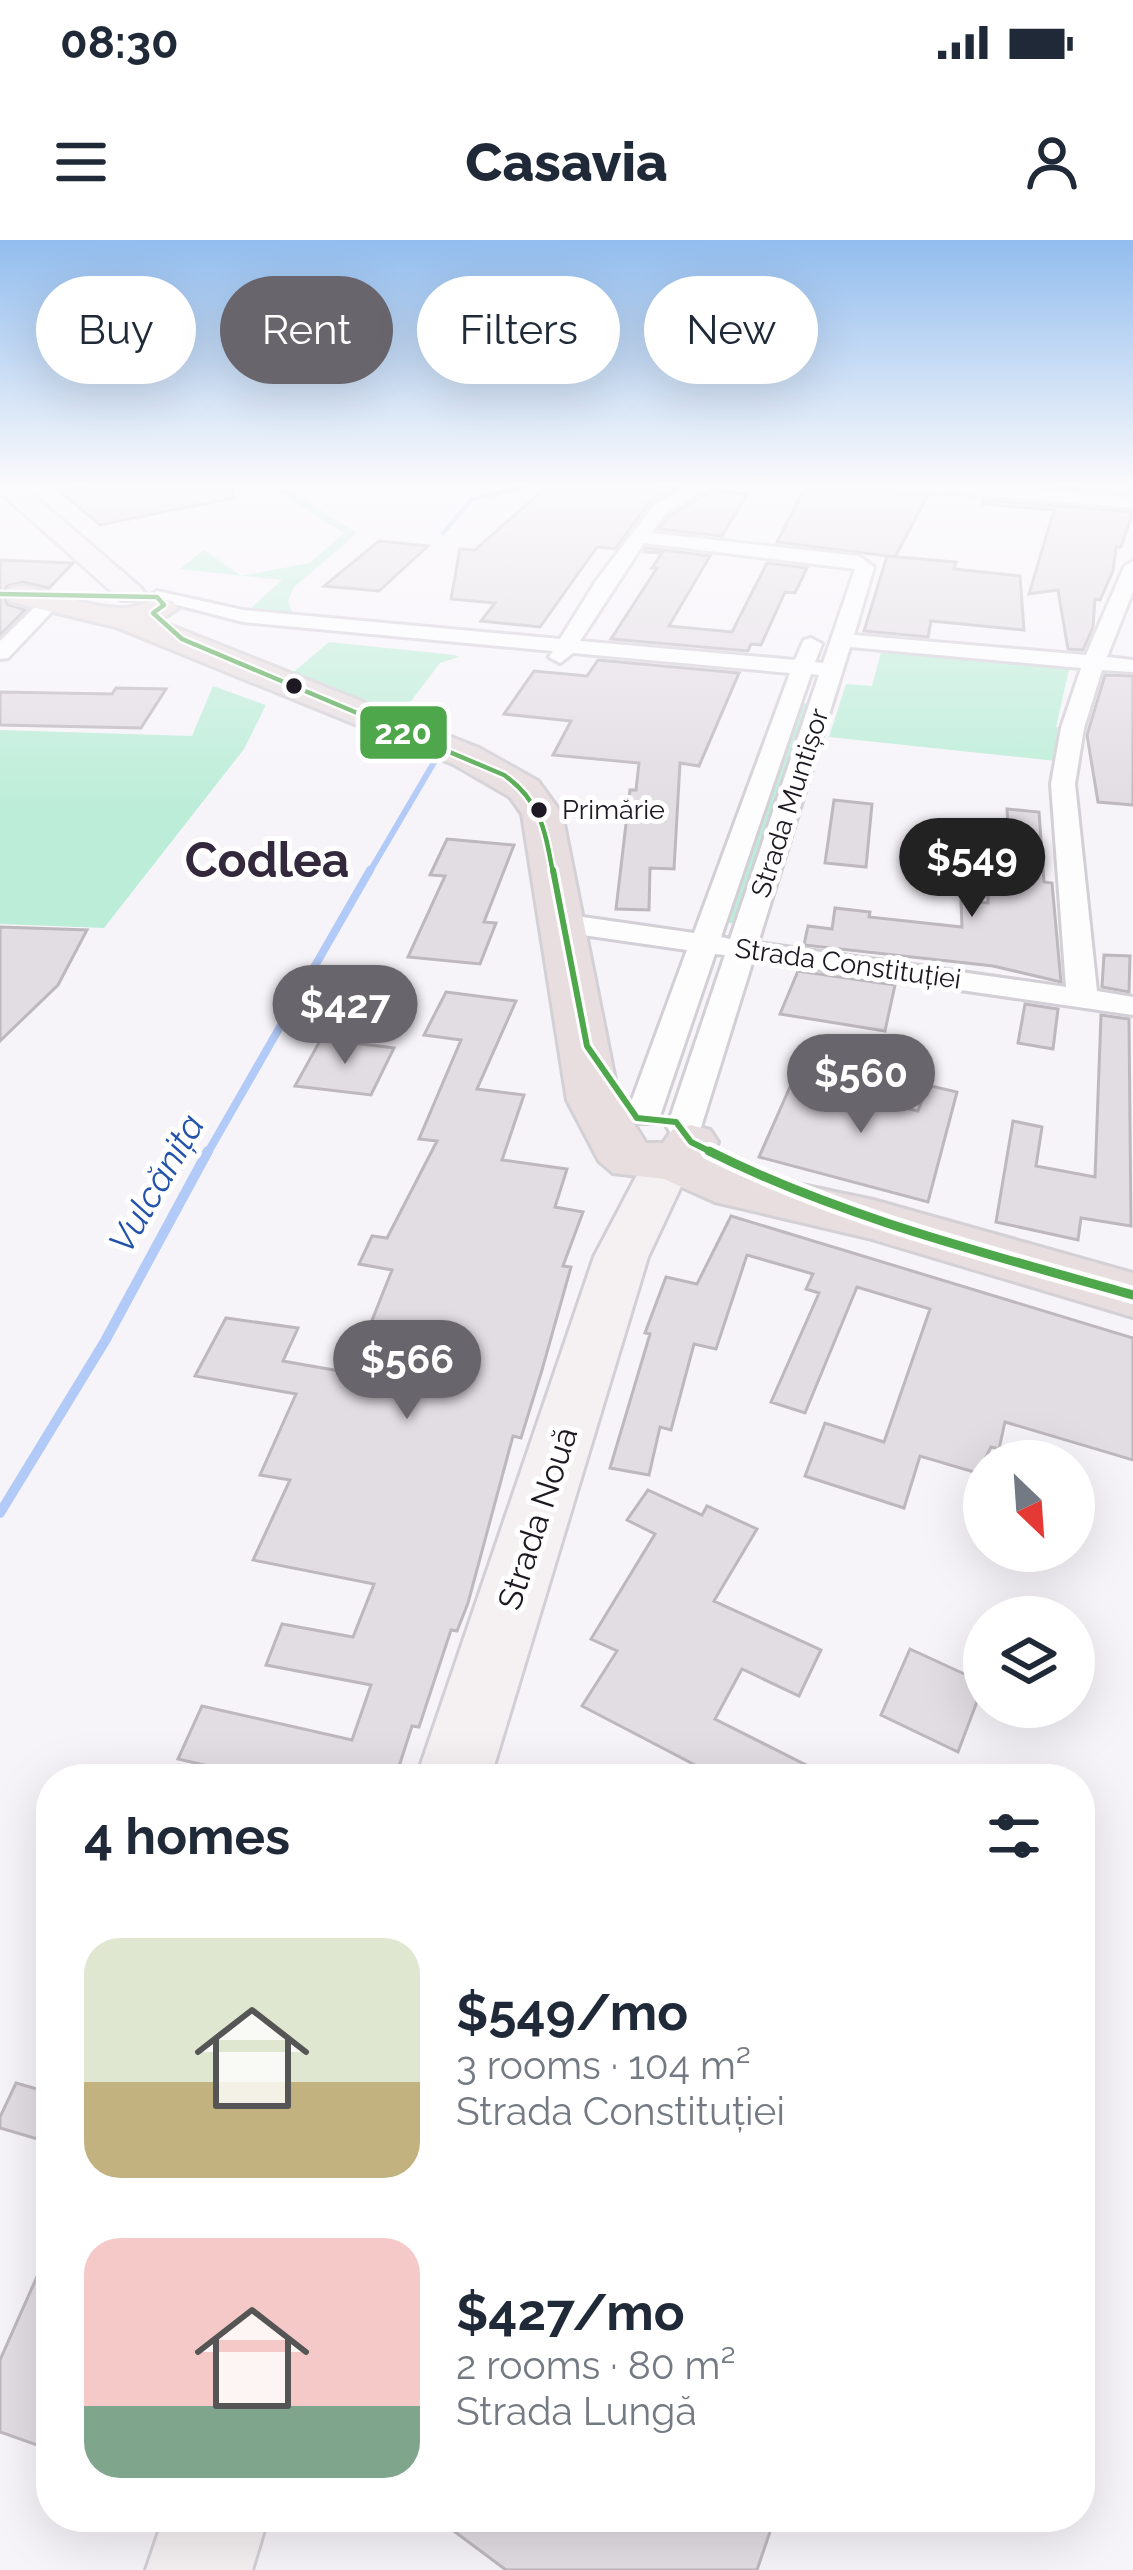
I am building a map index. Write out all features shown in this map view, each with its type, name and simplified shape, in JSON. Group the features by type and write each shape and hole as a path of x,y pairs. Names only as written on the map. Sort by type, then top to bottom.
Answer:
{"highway":[{"path":"25,596 129,602 197,645 466,756 516,783 542,814 593,1100 654,1140 735,1189 874,1220 1133,1295"},
{"path":"197,645 210,645 218,636 274,626"}],"main road":[{"path":"117,591 129,602"},
{"name":"Strada Nouă","path":"458,1764 621,1257 654,1140"},
{"path":"199,2570 211,2532"}],"street":[{"path":"563,651 603,591"},
{"name":"Strada Muntișor","path":"654,1140 702,943 830,591"},
{"name":"Strada Muntișor","path":"654,1140 742,948 858,591"},
{"path":"1082,998 1063,784 1065,758 1124,591"},
{"path":"0,653 25,596"},
{"name":"Strada Muntișor","path":"129,602 274,626 831,677"},
{"name":"Strada Muntișor","path":"129,602 563,651"},
{"path":"843,640 1133,666"},
{"name":"Strada Constituției","path":"562,923 1133,1006"}],"green space":[{"path":"270,591 292,591 288,601 293,614 251,608"},
{"path":"329,642 459,657 440,663 405,709 427,717 418,721 290,675"},
{"path":"882,648 1070,666 1056,727 1064,729 1057,761 829,737 846,684 872,686"},
{"path":"213,686 266,705 244,749 104,928 0,924 0,730 192,736"},
{"path":"799,703 810,704 738,923 724,923"}],"building":[{"path":"0,591 4,591 7,604 25,610 0,635"},
{"path":"452,591 566,591 540,627 481,621 495,603 451,599"},
{"path":"642,591 690,591 669,626 732,632 753,591 796,591 785,592 761,645 751,644 748,651 611,639"},
{"path":"876,591 1021,591 1024,630 931,621 928,637 864,631"},
{"path":"1058,591 1104,591 1100,600 1095,599 1093,627 1083,650 1068,649"},
{"path":"598,660 739,673 699,766 680,763 674,869 650,868 649,910 616,909 630,790 636,790 639,763 553,755 571,721 504,714 534,671 587,676"},
{"path":"1105,675 1133,676 1133,805 1098,802 1087,735"},
{"path":"116,688 166,689 141,728 0,725 0,692 112,694"},
{"path":"834,800 872,804 866,867 825,863"},
{"path":"1007,809 1039,812 1044,882 1052,883 1061,982 993,966 804,945 808,926 832,929 835,908 870,912 869,917 962,927 961,901 988,903 988,882 1011,884"},
{"path":"447,839 514,845 484,922 496,923 480,964 408,957 445,876 430,875"},
{"path":"0,927 87,930 58,985 0,1041"},
{"path":"1104,955 1130,956 1129,992 1102,987"},
{"path":"798,971 895,985 885,1031 780,1014"},
{"path":"446,992 516,1001 477,1089 524,1095 502,1160 567,1169 555,1207 583,1212 563,1266 571,1267 542,1370 521,1438 513,1436 468,1603 457,1631 451,1630 419,1727 412,1726 400,1764 200,1764 178,1759 202,1706 352,1740 371,1685 266,1665 282,1624 353,1637 374,1584 253,1560 290,1480 260,1475 296,1394 195,1376 226,1318 298,1328 283,1361 351,1373 392,1270 359,1264 372,1236 387,1238 437,1141 419,1139 461,1040 424,1035"},
{"path":"1025,1004 1058,1009 1053,1049 1018,1043"},
{"path":"1101,1015 1129,1019 1131,1226 1081,1218 1078,1240 996,1222 1013,1121 1042,1127 1036,1166 1095,1177"},
{"path":"321,1039 394,1048 371,1095 295,1086"},
{"path":"797,1071 845,1082 840,1093 918,1111 927,1085 957,1092 928,1202 759,1157"},
{"path":"731,1216 1133,1338 1133,1460 1095,1449 1095,1440 1066,1440 1005,1422 1001,1440 963,1440 963,1469 920,1456 904,1508 805,1476 825,1423 884,1442 930,1309 857,1287 805,1413 771,1402 819,1293 806,1289 813,1274 747,1255 716,1349 694,1344 671,1430 660,1427 649,1475 610,1468 650,1334 645,1333 666,1277 697,1284"},
{"path":"648,1490 702,1515 707,1506 757,1529 714,1601 821,1650 799,1696 742,1669 715,1719 804,1764 693,1764 582,1706 617,1651 591,1639 655,1534 627,1520"},
{"path":"910,1649 963,1673 963,1728 967,1728 958,1752 881,1715"},
{"path":"16,2083 36,2089 36,2139 0,2128 0,2117"},
{"path":"36,2279 36,2445 0,2432 0,2360"},
{"path":"455,2532 770,2532 757,2570 506,2570"}],"waterway":[{"name":"Vulcănița","path":"369,873 436,759"},
{"name":"Vulcănița","path":"207,1154 370,870"},
{"name":"Vulcănița","path":"0,1513 105,1341 208,1151"}],"transit line":[{"name":"220","path":"0,594 157,597 164,605 153,613 182,639 504,775 524,789 542,814 587,1046 637,1118 676,1122 691,1142 773,1183 831,1200 873,1220 1133,1295"}],"place":[{"name":"Primărie","path":"539,810"}],"district":[{"name":"Codlea","path":"267,860"}]}
